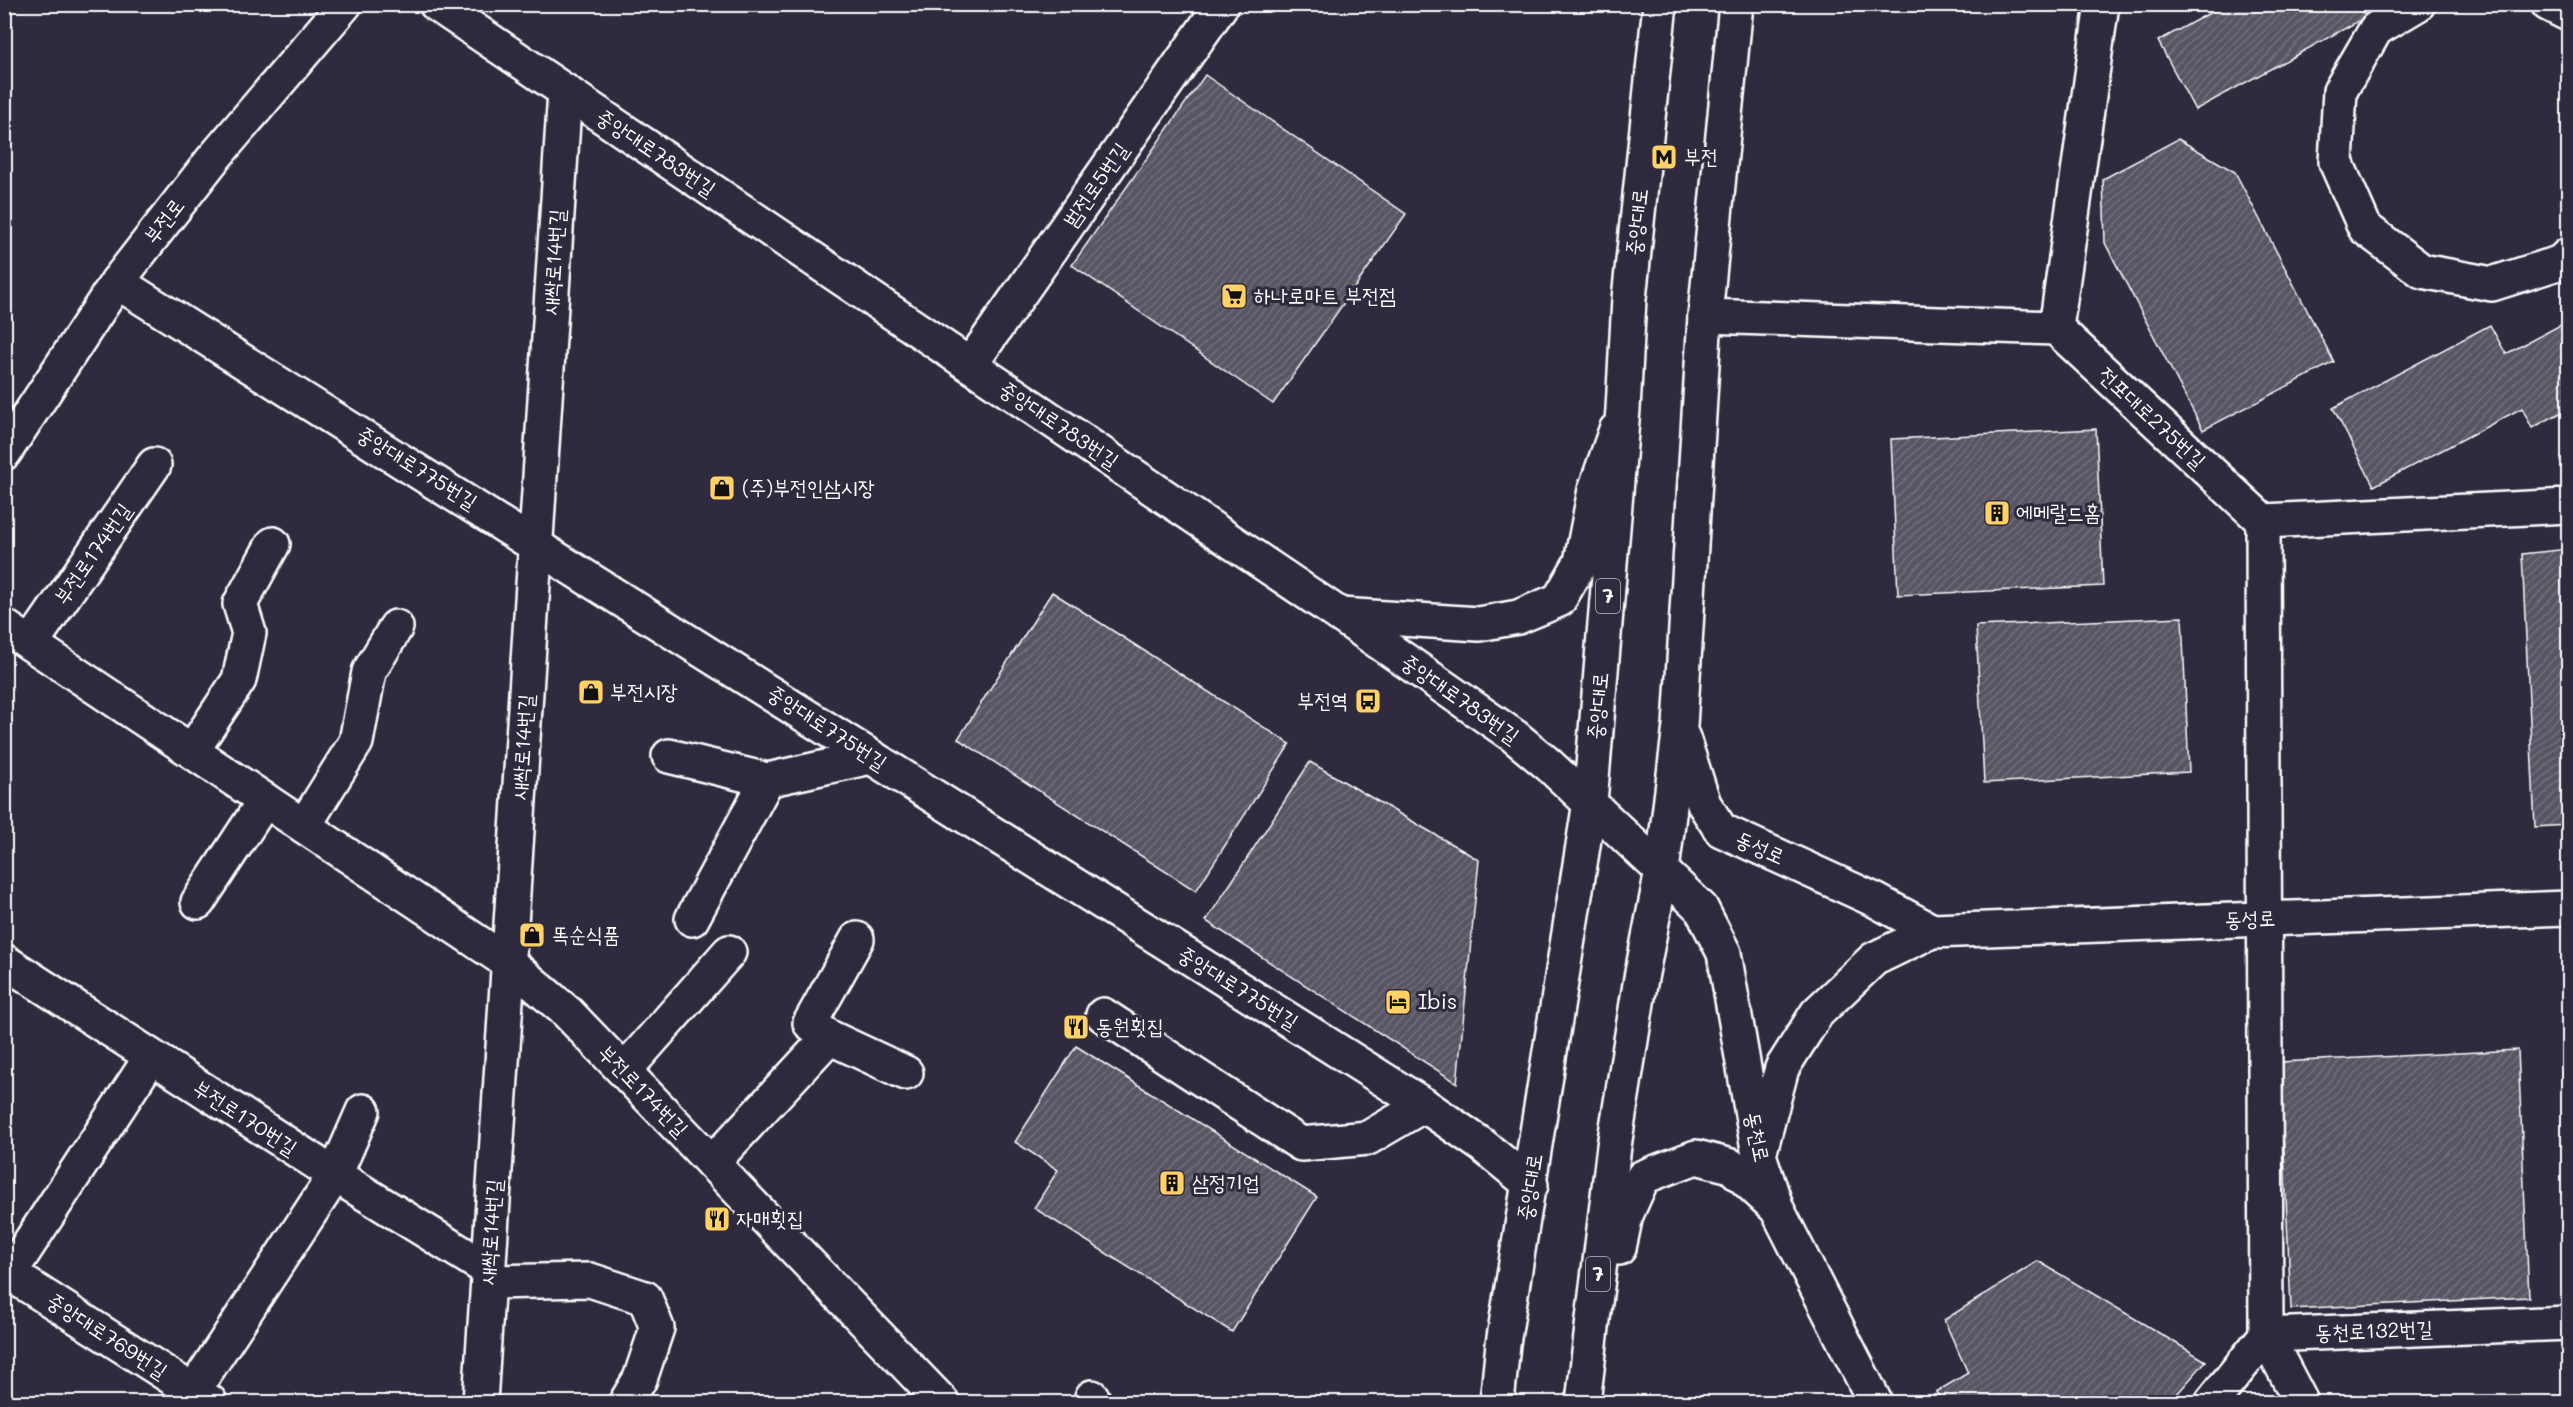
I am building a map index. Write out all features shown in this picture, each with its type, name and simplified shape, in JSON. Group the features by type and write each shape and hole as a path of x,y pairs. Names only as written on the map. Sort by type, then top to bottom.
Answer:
{"street":[{"name":"부전로","path":"4,453 117,282 213,159 345,4"},
{"name":"중앙대로783번길","path":"436,4 1340,615 1514,736 1590,802 1662,871"},
{"name":"범전로5번길","path":"970,365 1222,4"},
{"name":"중앙대로","path":"1497,1402 1503,1344 1531,1185 1590,802 1623,409 1629,299 1660,4"},
{"name":"7","path":"1583,1402 1616,1134 1641,978 1662,871 1680,726 1706,316 1736,4"},
{"path":"1706,316 2056,328 2102,4"},
{"path":"2418,4 2376,29 2340,91 2336,162 2365,228 2422,271 2492,284 2561,262 2568,255"},
{"path":"2548,4 2568,14"},
{"name":"새싹로14번길","path":"480,1402 565,91"},
{"name":"중앙대로775번길","path":"117,282 536,542 871,757 1424,1105 1482,1146 1531,1185"},
{"name":"전포대로275번길","path":"2056,328 2263,521"},
{"path":"1340,615 1479,624 1518,617 1559,600 1581,562 1595,490 1623,409"},
{"name":"부전로174번길","path":"154,465 18,635 509,963 567,1012 942,1402"},
{"path":"2301,1402 2266,1335 2263,521 2568,506"},
{"path":"192,751 239,680 249,633 240,604 273,544"},
{"path":"304,826 356,742 369,672 396,627"},
{"name":"동성로","path":"1680,726 1704,804 1721,830 1875,900 1932,931"},
{"path":"669,756 767,780 871,757"},
{"path":"692,919 767,780"},
{"path":"198,902 265,800"},
{"name":"동천로","path":"1662,871 1701,908 1724,953 1759,1155 1777,1209 1875,1402"},
{"name":"동성로","path":"1759,1155 1782,1068 1817,1013 1874,958 1932,931 2568,908"},
{"path":"857,939 810,1023 829,1037 906,1073"},
{"path":"624,1071 729,952"},
{"name":"부전로170번길","path":"4,961 488,1276"},
{"path":"1103,1015 1301,1144 1368,1138 1424,1105"},
{"path":"712,1163 829,1037"},
{"path":"6,1275 151,1057"},
{"path":"196,1399 335,1175 363,1111"},
{"path":"1588,1347 1615,1270 1626,1215 1643,1177 1696,1157 1731,1166 1777,1209"},
{"name":"중앙대로769번길","path":"6,1275 196,1399"},
{"path":"488,1276 590,1280 645,1298 657,1328 640,1379 626,1402"},
{"name":"동천로132번길","path":"2266,1335 2568,1323"},
{"path":"2212,1402 2266,1335"}],"building":[{"path":"2226,4 2359,4 2366,17 2195,110 2158,41"},
{"path":"1205,75 1406,214 1273,404 1072,265"},
{"path":"2178,139 2235,172 2334,362 2203,430 2105,243 2103,179"},
{"path":"2568,321 2568,409 2532,428 2522,408 2374,486 2333,408 2490,325 2506,354"},
{"name":"에메랄드홈","path":"2096,429 2103,586 1898,595 1891,439"},
{"path":"2568,549 2568,825 2535,827 2522,554"},
{"path":"1052,592 1290,744 1196,891 958,739"},
{"path":"2182,617 2189,772 1984,783 1976,626"},
{"name":"Ibis","path":"1310,762 1479,860 1457,1083 1206,921"},
{"name":"삼정기업","path":"1076,1046 1317,1197 1232,1332 1034,1208 1058,1170 1015,1142"},
{"path":"2518,1050 2529,1297 2291,1309 2280,1062"},
{"path":"2038,1261 2206,1361 2170,1402 1943,1402 1936,1392 1968,1373 1944,1320"}],"place":[{"name":"부전","path":"1664,157"},
{"name":"하나로마트 부전점","path":"1234,296"},
{"name":"(주)부전인삼시장","path":"722,488"},
{"name":"에메랄드홈","path":"1997,513"},
{"name":"부전시장","path":"591,692"},
{"name":"부전역","path":"1368,701"},
{"name":"똑순식품","path":"532,935"},
{"name":"Ibis","path":"1398,1002"},
{"name":"동원횟집","path":"1076,1027"},
{"name":"삼정기업","path":"1172,1183"},
{"name":"자매횟집","path":"717,1219"}]}
